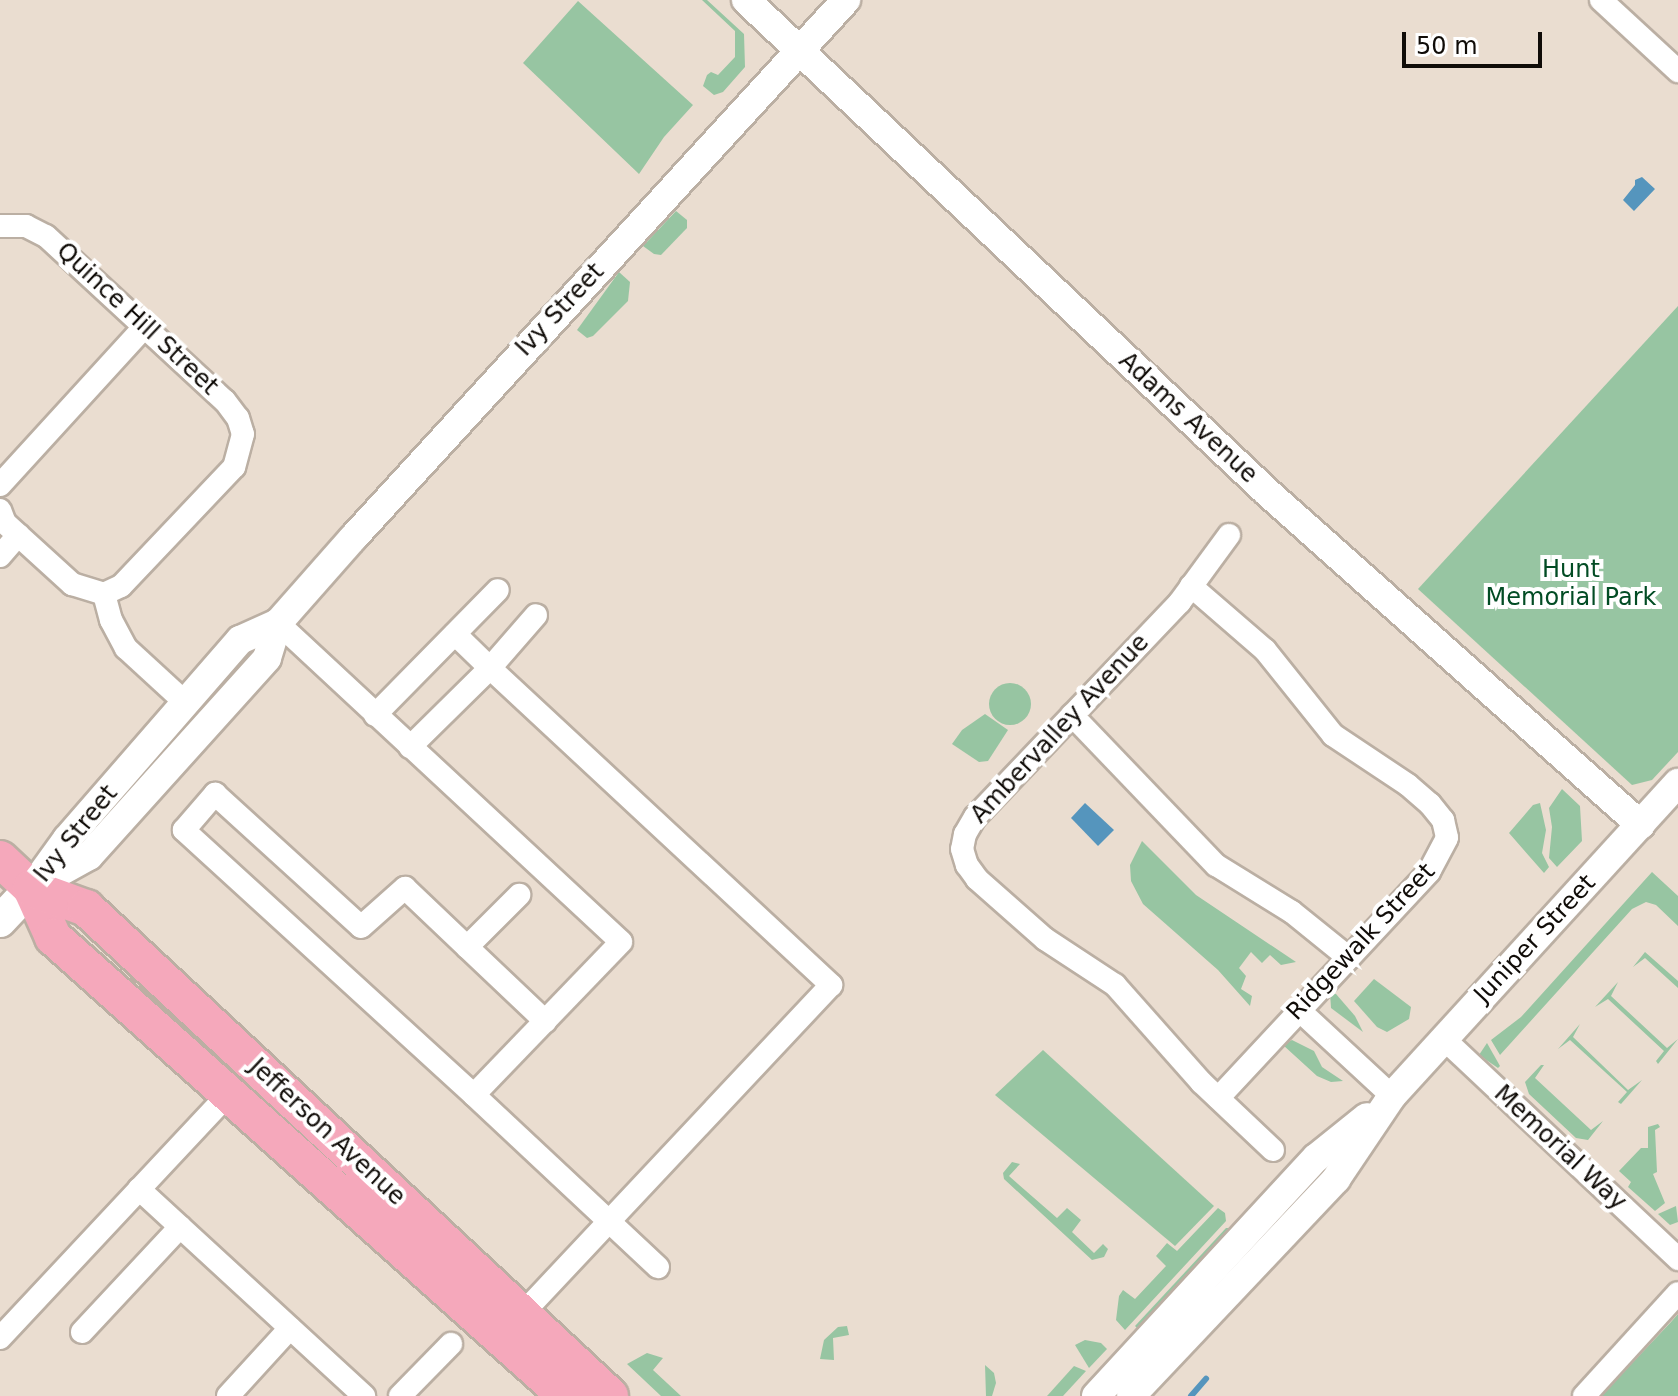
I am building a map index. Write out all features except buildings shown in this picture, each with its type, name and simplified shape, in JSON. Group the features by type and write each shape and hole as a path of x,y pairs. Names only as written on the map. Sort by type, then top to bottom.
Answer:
{"main road":[{"name":"Jefferson Avenue","path":"0,859 31,888 53,937 532,1365 548,1363 591,1392"},
{"name":"Jefferson Avenue","path":"31,888 86,908 522,1314 591,1392"},
{"path":"0,921 31,888"}],"street":[{"name":"Adams Avenue","path":"746,0 1268,493 1641,825"},
{"name":"Ivy Street","path":"31,888 89,856 267,658 278,623 417,466 846,0"},
{"path":"1601,0 1678,71"},
{"name":"Quince Hill Street","path":"9,226 46,236 225,401 241,429 241,451 234,467 121,586 104,594"},
{"path":"0,485 145,326"},
{"path":"0,510 5,523 72,584 104,594 121,641 187,704"},
{"path":"0,556 18,535"},
{"name":"Ambervalley Avenue","path":"1229,535 1191,586 975,817 965,834 962,849 967,865 977,879 1045,939 1115,985 1133,1002 1181,1062 1273,1150"},
{"name":"Ridgewalk Street","path":"1191,586 1265,650 1333,735 1408,785 1443,820 1447,838 1429,872 1218,1098"},
{"path":"375,715 498,590"},
{"path":"410,747 490,668 536,615"},
{"name":"Ivy Street","path":"31,888 67,839 240,640 278,623"},
{"path":"278,623 621,942 474,1095"},
{"path":"455,634 831,985 522,1314"},
{"path":"1072,715 1216,865 1292,912 1349,958"},
{"name":"Juniper Street","path":"1131,1396 1336,1179 1392,1096 1678,783"},
{"path":"545,1021 405,888 361,927 215,794 184,830 658,1267"},
{"path":"467,947 519,895"},
{"path":"1299,1010 1392,1096"},
{"name":"Memorial Way","path":"1443,1038 1678,1259"},
{"path":"0,1338 230,1092"},
{"name":"Juniper Street","path":"1096,1396 1316,1158 1392,1096"},
{"path":"139,1189 364,1396"},
{"path":"82,1332 180,1227"},
{"path":"1584,1396 1678,1293"},
{"path":"228,1396 290,1328"},
{"path":"400,1396 451,1344"}],"green space":[{"path":"702,0 707,0 744,34 745,67 723,92 714,95 703,86 707,75 711,72 718,75 735,57 735,31"},
{"path":"578,1 693,105 664,137 639,174 523,63"},
{"path":"676,211 687,220 687,228 661,255 654,254 643,246"},
{"path":"619,272 630,282 628,301 593,336 587,338 577,330"},
{"name":"Hunt Memorial Park","path":"1678,306 1678,752 1652,780 1632,785 1418,589"},
{"path":"1010,683 1025,689 1031,704 1025,719 1010,725 995,719 989,704 995,689"},
{"path":"985,714 1008,730 988,761 979,762 952,744 962,730"},
{"path":"1562,789 1580,806 1582,841 1557,867 1549,858 1552,827 1549,808"},
{"path":"1540,803 1546,830 1542,853 1549,867 1544,873 1509,833 1533,805"},
{"path":"1142,841 1196,895 1296,962 1281,965 1270,955 1262,963 1251,952 1239,968 1246,976 1241,989 1252,996 1250,1006 1218,970 1143,904 1131,881 1130,865"},
{"path":"1652,872 1678,896 1678,926 1656,905 1646,902 1632,909 1500,1055 1491,1040 1521,1017"},
{"path":"1645,952 1678,981 1678,988 1645,958 1633,967"},
{"path":"1374,979 1411,1007 1409,1019 1387,1032 1377,1027 1354,1001"},
{"path":"1618,982 1611,996 1667,1048 1678,1039 1658,1064 1656,1061 1664,1051 1608,999 1595,1007"},
{"path":"1330,993 1336,994 1355,1016 1363,1032 1331,1008"},
{"path":"1580,1024 1573,1037 1628,1090 1642,1080 1621,1104 1618,1102 1627,1092 1570,1040 1558,1049"},
{"path":"1292,1040 1314,1051 1322,1067 1343,1081 1331,1082 1317,1076 1283,1045"},
{"path":"1487,1043 1500,1066 1498,1068 1479,1055"},
{"path":"1043,1050 1214,1206 1175,1246 995,1095"},
{"path":"1544,1065 1535,1078 1591,1130 1603,1121 1588,1140 1576,1138 1529,1094 1525,1082"},
{"path":"1658,1124 1660,1127 1655,1130 1657,1172 1653,1174 1665,1203 1655,1211 1628,1187 1631,1182 1619,1171 1641,1148 1648,1148 1648,1127"},
{"path":"1012,1162 1020,1164 1009,1176 1057,1218 1067,1208 1081,1220 1072,1232 1094,1253 1103,1244 1108,1249 1104,1257 1092,1260 1004,1179 1003,1173"},
{"path":"1676,1206 1678,1222 1670,1225 1658,1214"},
{"path":"1218,1208 1225,1213 1226,1221 1125,1330 1116,1320 1119,1296 1123,1290 1135,1299 1166,1266 1156,1256 1167,1243 1177,1251"},
{"path":"1226,1228 1232,1228 1139,1330 1135,1326"},
{"path":"1678,1314 1678,1396 1601,1396 1671,1322"},
{"path":"847,1326 849,1335 833,1338 834,1360 820,1359 824,1340 838,1327"},
{"path":"1085,1340 1101,1343 1107,1349 1089,1368 1075,1345"},
{"path":"647,1353 663,1358 653,1370 681,1396 661,1396 627,1364"},
{"path":"985,1365 994,1373 996,1383 992,1396 986,1396"},
{"path":"1074,1366 1086,1371 1063,1396 1047,1396"}],"water":[{"path":"1642,177 1655,189 1634,211 1623,200 1635,185 1635,180"},
{"path":"1085,803 1114,830 1098,846 1071,818"}],"waterway":[{"path":"1191,1396 1206,1379"}]}
